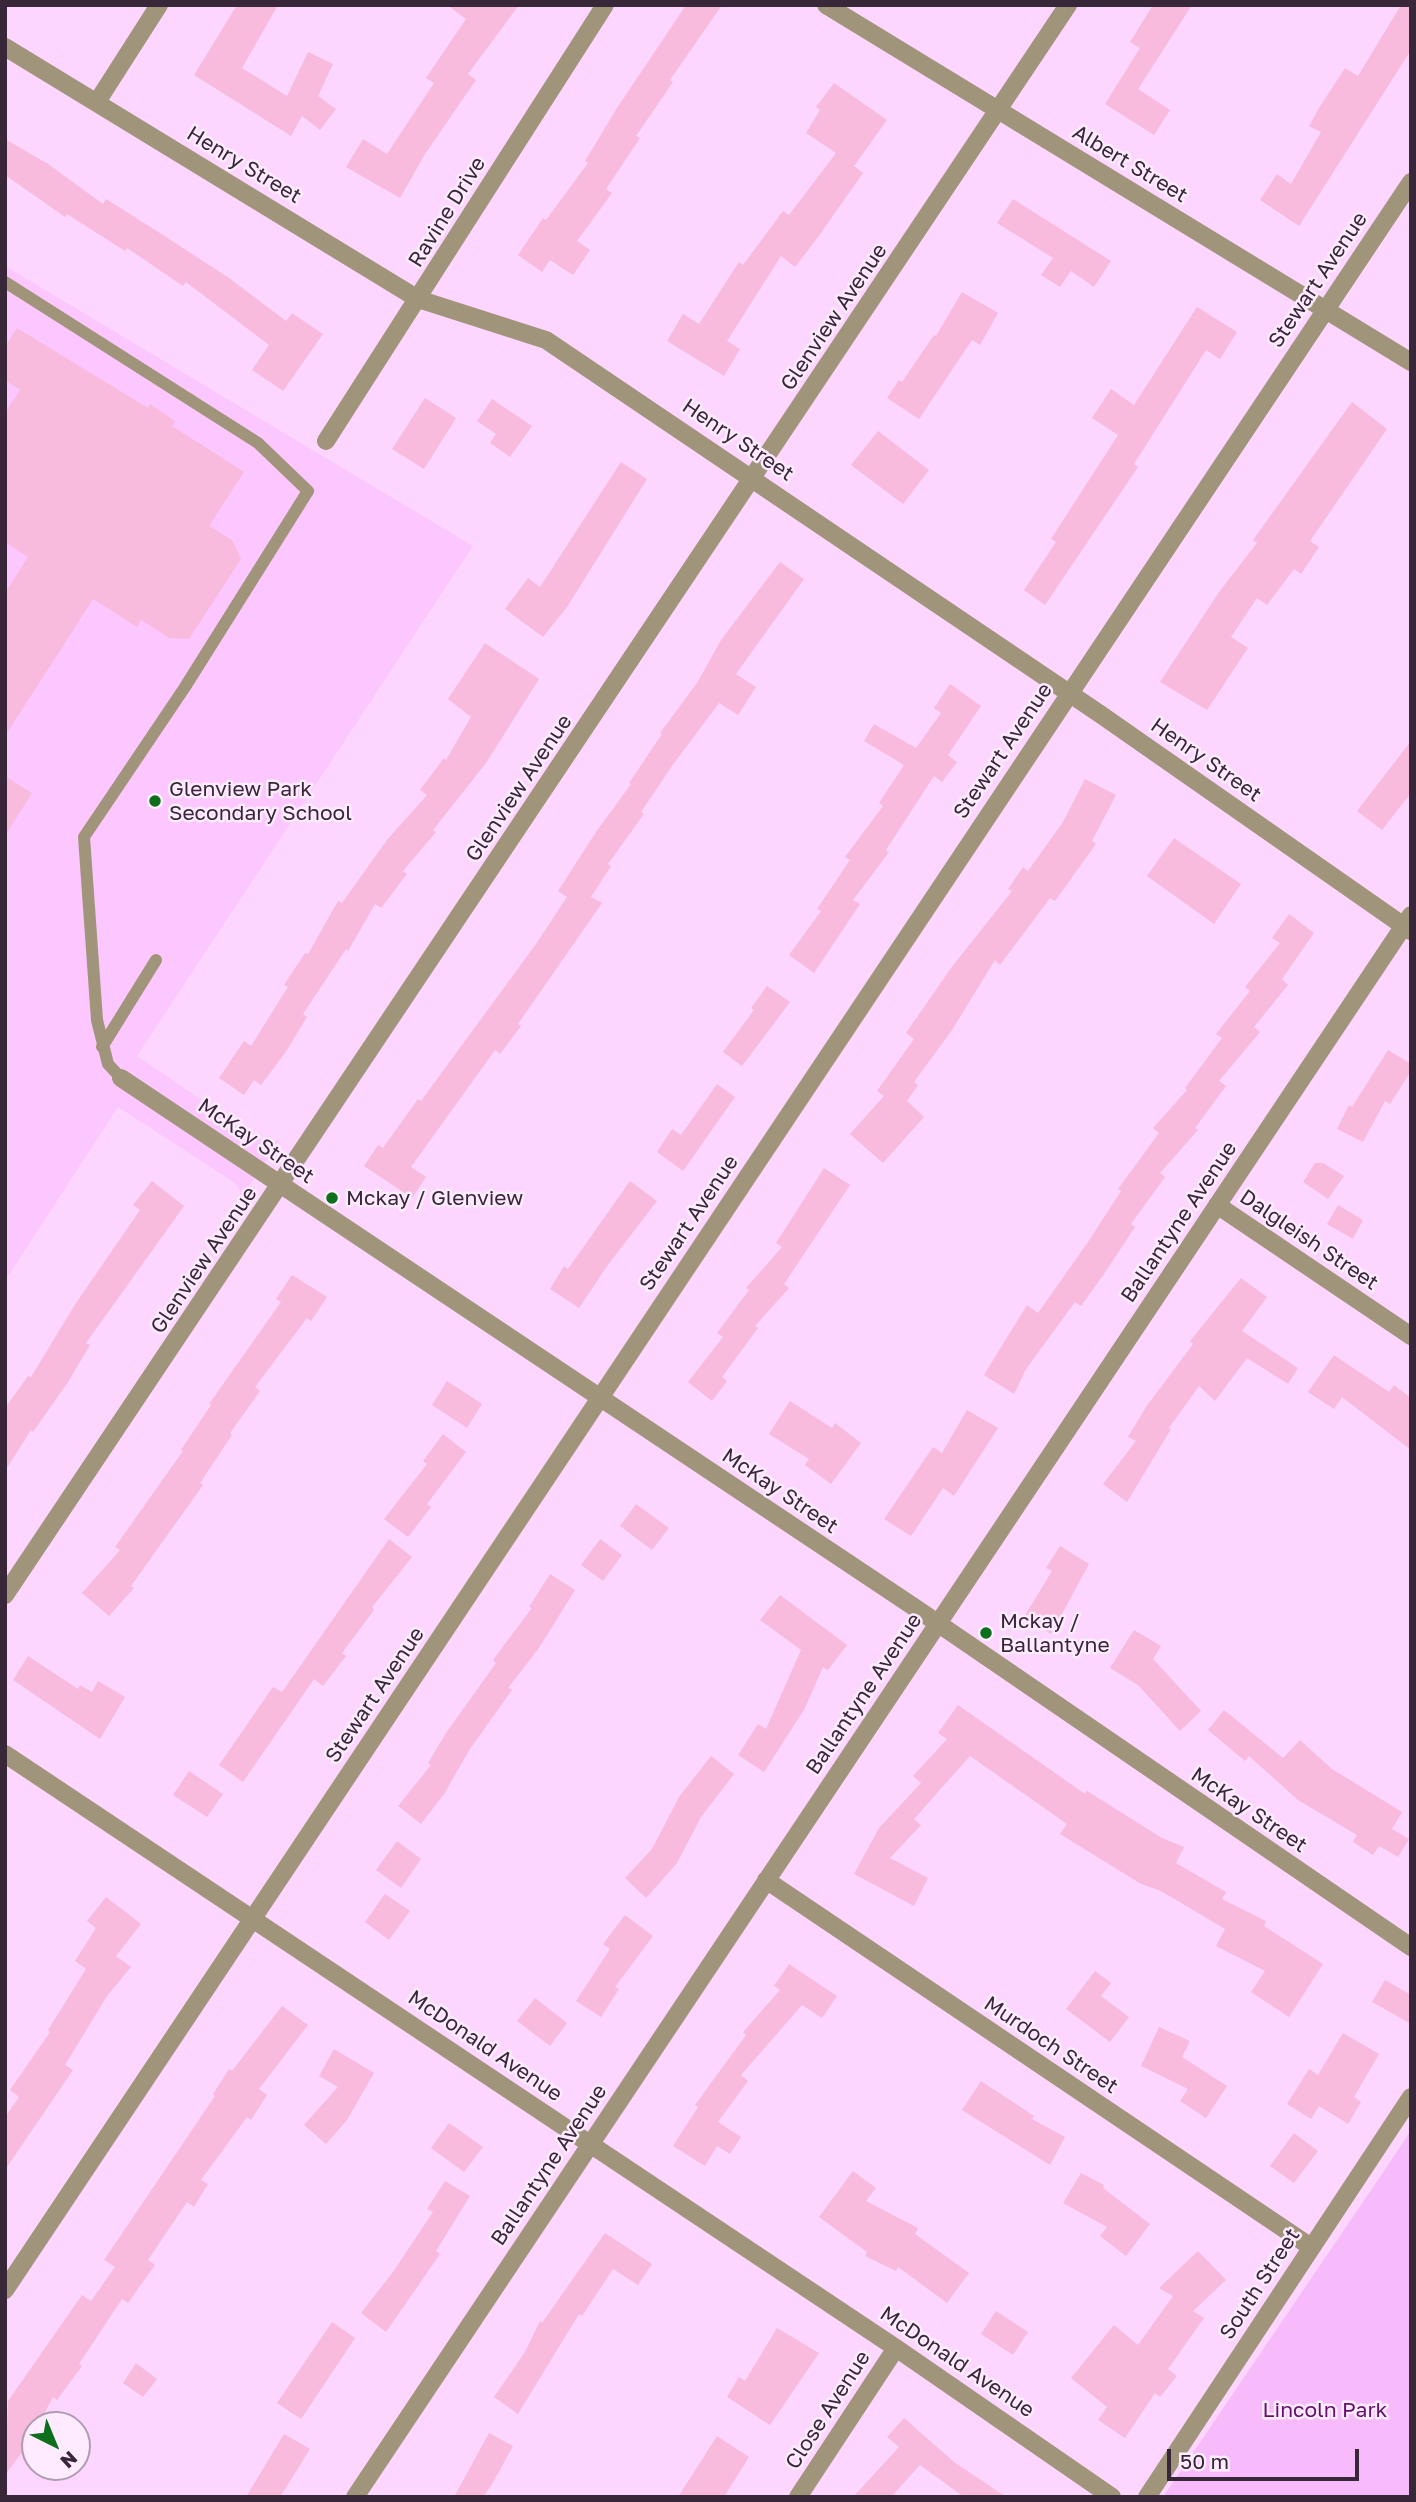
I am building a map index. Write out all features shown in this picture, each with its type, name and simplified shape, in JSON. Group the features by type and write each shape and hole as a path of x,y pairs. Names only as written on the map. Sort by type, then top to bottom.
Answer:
{"street":[{"path":"97,102 159,5"},
{"name":"Ravine Drive","path":"326,441 605,5"},
{"name":"Albert Street","path":"826,5 1411,362"},
{"name":"Glenview Avenue","path":"5,1595 1068,5"},
{"name":"Henry Street","path":"5,47 418,299 546,340 1408,924"},
{"name":"Stewart Avenue","path":"5,2290 1411,182"},
{"name":"Ballantyne Avenue","path":"355,2497 1217,1205 1408,924"},
{"name":"McKay Street","path":"121,1078 938,1625 1411,1947"},
{"name":"Dalgleish Street","path":"1217,1205 1411,1336"},
{"name":"McDonald Avenue","path":"5,1754 896,2348 1112,2497"},
{"name":"Murdoch Street","path":"766,1881 1311,2247"},
{"name":"South Street","path":"1147,2497 1411,2097"},
{"name":"Close Avenue","path":"798,2497 896,2348"}],"lane":[{"path":"5,282 258,443 307,491 185,687 85,837 97,1020 108,1064 121,1078"},
{"path":"102,1047 156,960"}],"shaded area":[{"name":"Glenview Park Secondary School","path":"5,266 473,546 137,1056 268,1145 281,1138 240,1199 240,1191 235,1183 118,1107 5,1281"}],"green space":[{"name":"Lincoln Park","path":"1411,2130 1411,2497 1163,2497 1390,2162"}],"building":[{"path":"237,5 278,5 242,68 287,96 308,52 333,64 318,96 336,109 320,130 302,116 291,136 194,75"},
{"path":"447,5 519,5 468,74 476,80 425,154 400,198 346,167 363,139 387,154 434,83 426,78 466,19"},
{"path":"686,5 722,5 670,80 673,82 636,136 640,138 606,189 612,193 577,241 590,250 573,275 550,260 542,272 518,255 543,218 546,220 588,163 585,161 617,108"},
{"path":"1153,5 1192,5 1138,89 1170,110 1154,135 1105,104 1140,48 1130,42"},
{"path":"1401,5 1411,5 1411,50 1299,226 1260,200 1277,174 1291,184 1321,132 1309,126 1319,108 1345,68 1358,76"},
{"path":"834,83 887,120 854,166 863,173 795,267 781,256 727,341 740,349 724,376 667,341 683,314 699,324 739,262 743,265 783,211 789,215 836,153 806,133 820,110 816,107"},
{"path":"5,139 48,164 103,204 106,199 160,233 229,278 286,321 292,313 323,334 283,391 252,370 269,345 186,282 183,286 127,248 125,251 67,214 65,217 5,175"},
{"path":"1013,199 1111,261 1094,287 1071,271 1060,287 1041,275 1053,258 997,223"},
{"path":"962,292 998,313 980,345 972,340 919,419 887,398 899,380 902,382 934,335 936,336"},
{"path":"1197,307 1237,332 1220,359 1206,350 1134,464 1138,467 1045,605 1024,590 1056,542 1051,539 1118,435 1092,418 1111,389 1134,405"},
{"path":"17,328 148,408 150,404 175,421 172,426 244,472 209,526 232,540 241,559 189,639 169,638 141,620 137,627 93,599 5,736 5,593 28,557 5,542 5,413 20,390 5,380 5,347"},
{"path":"425,398 456,418 424,469 392,449"},
{"path":"492,399 532,426 510,457 490,443 496,434 477,421"},
{"path":"1352,402 1387,429 1310,541 1319,547 1301,574 1294,569 1267,605 1257,598 1231,637 1248,648 1207,710 1160,682 1219,592 1257,543 1253,540"},
{"path":"878,431 929,470 903,504 851,465"},
{"path":"621,462 647,479 567,607 543,637 505,609 528,578 540,587"},
{"path":"780,562 804,579 736,674 756,687 738,715 719,703 641,812 644,814 608,864 611,866 591,897 602,903 518,1024 521,1026 500,1054 495,1050 411,1167 426,1177 412,1198 364,1166 378,1145 383,1148 418,1099 421,1101 536,944 567,897 558,891 631,784 629,783 662,734 660,733 697,683 721,640"},
{"path":"485,643 539,679 486,763 433,830 436,832 403,871 407,874 381,908 375,904 348,951 346,949 303,1014 307,1017 285,1053 261,1085 254,1080 244,1095 219,1078 244,1041 251,1046 288,987 284,985 305,953 308,954 338,901 342,903 387,840 427,795 420,790 444,758 446,760 471,717 448,699"},
{"path":"950,684 981,706 948,755 957,762 942,782 934,776 886,850 889,852 853,900 860,904 814,973 789,955 821,911 817,909 850,860 845,857 883,806 879,803 904,765 864,741 874,724 916,748 941,713 934,708"},
{"path":"1411,741 1411,793 1382,830 1357,811"},
{"path":"5,776 32,793 5,836"},
{"path":"1085,779 1116,795 1092,841 1096,844 1055,901 1050,898 1000,965 995,960 952,1030 914,1082 918,1085 907,1101 924,1117 883,1163 850,1134 884,1096 877,1091 914,1039 906,1033 951,968 1012,891 1008,889 1023,867 1028,871 1063,822"},
{"path":"1174,838 1241,884 1214,924 1147,876"},
{"path":"1289,914 1314,933 1282,979 1288,985 1254,1027 1260,1032 1219,1081 1226,1086 1195,1128 1198,1130 1160,1173 1165,1177 1131,1224 1135,1227 1104,1274 1081,1306 1075,1302 1026,1369 1014,1394 984,1375 1027,1305 1038,1313 1088,1242 1121,1191 1118,1189 1159,1133 1153,1128 1187,1090 1185,1088 1222,1038 1216,1034 1250,991 1245,987 1280,943 1272,938"},
{"path":"767,986 790,1002 742,1066 723,1052 754,1010 751,1008"},
{"path":"1388,1050 1411,1064 1411,1071 1390,1104 1385,1101 1363,1142 1337,1129 1349,1105 1352,1107"},
{"path":"717,1084 735,1097 683,1171 657,1152 672,1129 681,1135"},
{"path":"1315,1163 1323,1163 1344,1176 1328,1199 1303,1182"},
{"path":"824,1168 850,1185 784,1284 789,1288 755,1326 758,1328 722,1377 727,1381 712,1401 688,1382 723,1337 717,1333 749,1290 746,1288 782,1247 776,1243"},
{"path":"152,1181 184,1206 86,1343 90,1345 68,1382 33,1432 31,1430 5,1471 5,1408 28,1376 31,1377 76,1303 140,1210 133,1205"},
{"path":"630,1181 657,1201 607,1266 579,1308 550,1289 564,1266 568,1269"},
{"path":"1338,1205 1363,1220 1353,1239 1327,1224"},
{"path":"292,1275 327,1297 311,1321 307,1318 255,1387 260,1391 230,1433 232,1435 200,1483 203,1485 131,1586 134,1588 109,1616 82,1593 120,1550 115,1547 183,1451 181,1450 211,1405 209,1404 281,1302 276,1299"},
{"path":"1241,1278 1267,1297 1242,1331 1298,1368 1288,1384 1247,1358 1215,1401 1199,1386 1169,1428 1171,1429 1127,1502 1103,1484 1136,1441 1128,1437 1146,1407 1193,1344 1190,1341"},
{"path":"1334,1355 1389,1392 1394,1385 1411,1398 1411,1450 1342,1397 1334,1409 1308,1392"},
{"path":"447,1381 482,1404 467,1428 432,1405"},
{"path":"790,1401 832,1428 835,1423 861,1443 831,1484 805,1465 809,1459 769,1434"},
{"path":"967,1410 998,1428 954,1496 943,1488 911,1536 884,1519 933,1447 942,1453"},
{"path":"443,1434 466,1452 427,1504 431,1507 408,1537 384,1519 427,1464 423,1461"},
{"path":"636,1504 669,1528 652,1550 620,1526"},
{"path":"389,1539 412,1557 372,1607 374,1610 342,1653 346,1656 323,1686 314,1679 243,1782 219,1765 273,1687 282,1692"},
{"path":"600,1539 622,1555 603,1581 581,1565"},
{"path":"1060,1546 1089,1564 1051,1634 1024,1617 1052,1571 1046,1568"},
{"path":"550,1574 575,1590 539,1648 508,1688 512,1690 470,1749 444,1794 421,1824 398,1806 431,1765 428,1763 446,1733 496,1663 493,1660 532,1608 529,1607"},
{"path":"780,1595 847,1645 828,1670 823,1667 805,1708 764,1772 738,1755 758,1724 766,1729 801,1650 760,1620"},
{"path":"1134,1630 1161,1646 1153,1659 1201,1711 1180,1731 1138,1685 1110,1668"},
{"path":"28,1656 78,1689 80,1685 92,1692 98,1681 125,1697 100,1739 13,1680"},
{"path":"958,1705 1085,1794 1087,1791 1162,1838 1184,1847 1176,1863 1226,1892 1222,1899 1266,1921 1264,1926 1323,1964 1289,2017 1251,1992 1265,1971 1216,1946 1225,1929 1161,1891 1141,1884 1060,1834 1067,1824 970,1756 914,1819 921,1825 890,1858 928,1878 914,1906 854,1874 879,1828 921,1783 913,1776 947,1739 938,1733"},
{"path":"1224,1710 1283,1758 1300,1740 1332,1769 1402,1812 1392,1829 1409,1839 1398,1857 1379,1846 1373,1855 1353,1842 1357,1835 1298,1800 1249,1756 1245,1761 1208,1730"},
{"path":"711,1756 734,1774 701,1817 677,1863 646,1898 625,1878 652,1849 679,1797"},
{"path":"189,1771 223,1794 207,1817 173,1795"},
{"path":"397,1841 421,1859 401,1888 376,1870"},
{"path":"385,1894 410,1911 389,1940 365,1922"},
{"path":"106,1897 141,1924 116,1956 131,1967 107,1996 65,2065 73,2070 5,2170 5,2117 19,2097 10,2090 50,2032 48,2030 86,1969 75,1961 96,1928 87,1921"},
{"path":"625,1915 653,1936 615,1987 619,1989 601,2017 576,2001 610,1949 603,1944"},
{"path":"789,1964 837,1996 822,2018 802,2005 741,2075 748,2081 718,2122 741,2137 730,2154 717,2146 705,2166 673,2146 698,2107 695,2105 746,2035 743,2032 780,1990 774,1986"},
{"path":"1095,1971 1111,1983 1101,1996 1129,2017 1110,2042 1066,2009"},
{"path":"1385,1980 1411,1995 1411,2024 1372,2002"},
{"path":"535,1998 567,2023 550,2046 517,2021"},
{"path":"282,2006 308,2025 259,2089 267,2095 251,2120 247,2117 201,2180 208,2184 194,2207 187,2202 148,2260 155,2265 128,2303 122,2299 79,2364 82,2366 57,2400 53,2397 46,2411 21,2411 21,2454 5,2475 8,2401 82,2295 91,2301 115,2267 104,2260 215,2096 213,2094 229,2069 232,2071"},
{"path":"1159,2027 1190,2041 1182,2057 1227,2086 1206,2118 1180,2101 1188,2089 1141,2066"},
{"path":"1343,2033 1379,2054 1354,2097 1361,2102 1348,2124 1319,2106 1311,2119 1287,2104 1309,2069 1318,2075"},
{"path":"334,2049 374,2073 347,2120 326,2144 304,2125 338,2087 319,2076"},
{"path":"981,2081 1034,2116 1032,2119 1065,2137 1050,2165 962,2110"},
{"path":"449,2123 483,2147 464,2172 431,2148"},
{"path":"1294,2133 1318,2151 1294,2183 1270,2166"},
{"path":"853,2171 876,2188 866,2201 918,2228 915,2234 969,2273 947,2303 898,2267 896,2271 865,2256 867,2252 819,2217"},
{"path":"1081,2173 1104,2185 1103,2188 1150,2224 1126,2256 1100,2236 1107,2227 1063,2203"},
{"path":"445,2181 470,2196 436,2251 440,2254 386,2332 361,2313 393,2272 433,2212 427,2209"},
{"path":"605,2233 652,2264 638,2285 613,2269 582,2316 579,2314 518,2414 494,2397 525,2352 540,2321 542,2323"},
{"path":"1198,2251 1226,2280 1193,2311 1204,2318 1168,2369 1177,2376 1160,2397 1155,2393 1125,2438 1098,2420 1107,2407 1071,2378 1114,2325 1138,2345 1173,2296 1159,2288"},
{"path":"996,2311 1028,2332 1013,2355 981,2334"},
{"path":"332,2322 355,2338 301,2419 277,2403"},
{"path":"777,2328 819,2353 770,2425 727,2397 739,2377 745,2381"},
{"path":"136,2363 157,2379 143,2397 123,2383"},
{"path":"904,2418 954,2462 1006,2497 964,2497 920,2465 891,2497 853,2497 899,2447 887,2437"},
{"path":"489,2433 513,2446 483,2497 454,2497"},
{"path":"284,2434 310,2449 280,2497 246,2497"},
{"path":"717,2436 749,2457 724,2497 678,2497"}],"place":[{"name":"Glenview Park Secondary School","path":"155,801"},
{"name":"Mckay / Glenview","path":"332,1198"},
{"name":"Mckay / Ballantyne","path":"986,1633"}]}
